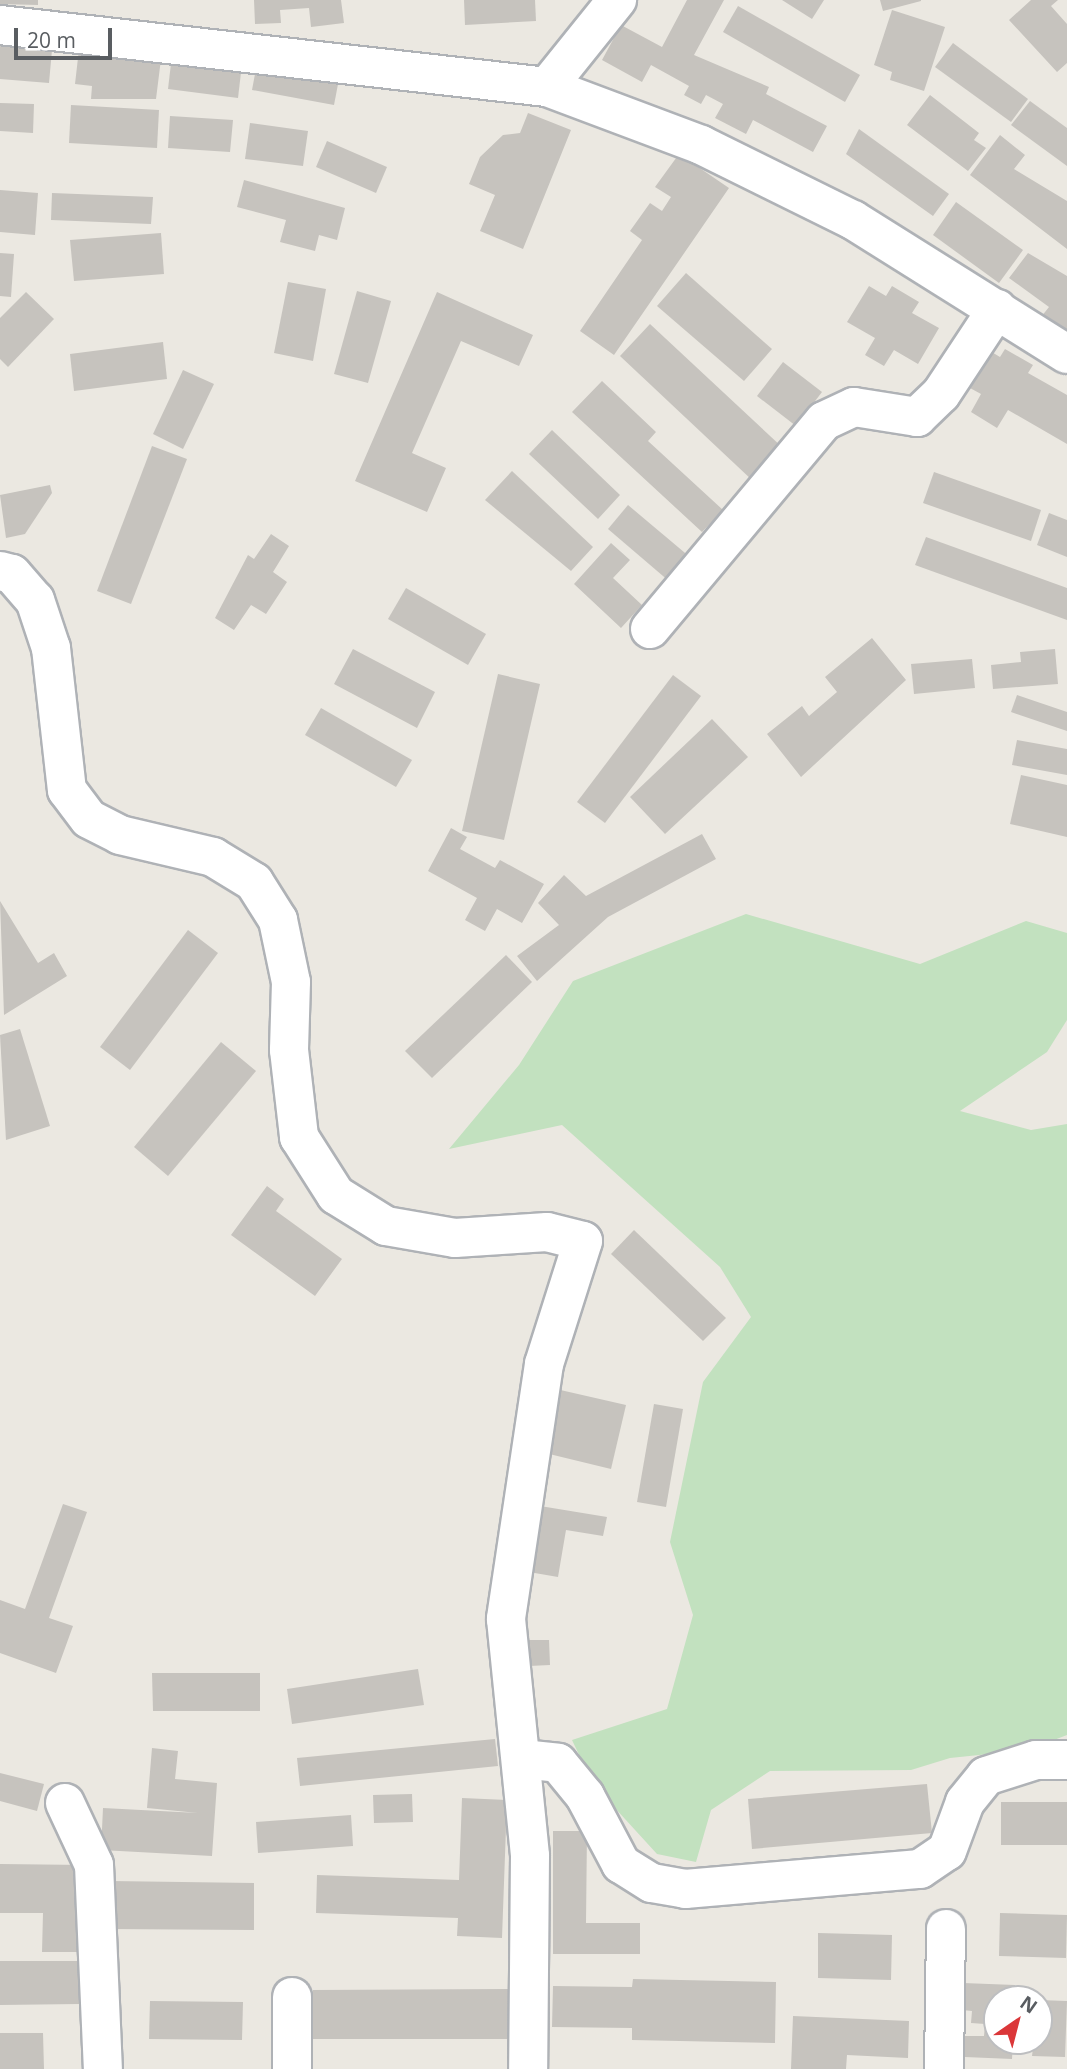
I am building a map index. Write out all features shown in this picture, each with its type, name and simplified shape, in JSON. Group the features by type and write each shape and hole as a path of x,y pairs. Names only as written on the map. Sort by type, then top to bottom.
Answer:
{"street":[{"path":"547,87 617,0"},
{"path":"0,25 547,87 760,174 853,220 1067,354"},
{"path":"650,629 824,421 854,407 916,417 941,394 997,309"},
{"path":"0,571 12,574 35,600 51,648 67,790 89,819 120,835 214,857 254,882 278,920 291,982 289,1050 299,1137 336,1195 386,1226 455,1238 547,1231 583,1241 544,1364 506,1619 530,1856 528,2069"},
{"path":"522,1759 558,1763 585,1796 621,1864 652,1883 685,1889 920,1869 947,1852 965,1802 986,1776 1035,1760 1067,1760"},
{"path":"65,1804 94,1865 103,2069"},
{"path":"944,2069 946,1929"},
{"path":"292,1997 292,2069"}],"green space":[{"path":"746,914 920,964 1026,921 1067,933 1067,1020 1047,1052 960,1111 1031,1130 1067,1124 1067,1735 1028,1750 950,1758 911,1770 770,1771 711,1810 696,1862 657,1854 593,1784 572,1740 667,1709 693,1615 670,1542 703,1382 751,1317 720,1267 562,1125 449,1149 519,1065 573,981"}],"building":[{"path":"0,0 38,0 38,5 0,4"},
{"path":"254,0 341,0 344,23 311,27 309,8 280,10 281,23 255,24"},
{"path":"464,0 535,0 536,21 465,25"},
{"path":"687,0 724,0 694,55 769,87 766,94 827,126 813,152 753,120 746,134 715,118 723,104 706,95 701,104 684,95 689,86 651,65 642,82 602,60 621,25 662,47"},
{"path":"782,0 824,0 812,19"},
{"path":"880,0 921,0 921,1 883,11"},
{"path":"1031,0 1058,0 1051,6 1067,24 1067,63 1057,72 1009,20"},
{"path":"738,6 860,75 845,102 723,32"},
{"path":"892,10 945,27 924,91 890,80 892,72 874,65"},
{"path":"953,43 1028,99 1011,122 935,67"},
{"path":"0,46 52,50 49,83 0,79"},
{"path":"79,49 161,59 156,99 91,99 92,86 75,84"},
{"path":"172,55 242,64 238,98 168,89"},
{"path":"257,63 339,79 334,105 252,90"},
{"path":"930,95 979,133 974,140 986,148 968,171 907,125"},
{"path":"1030,101 1067,128 1067,166 1011,125"},
{"path":"0,103 34,104 33,133 0,131"},
{"path":"71,105 159,110 157,148 69,143"},
{"path":"528,113 571,130 523,249 480,231 495,195 469,184 480,157 503,135 520,133"},
{"path":"170,116 233,120 230,152 168,148"},
{"path":"250,123 308,131 303,166 245,159"},
{"path":"859,129 949,194 933,216 846,154"},
{"path":"1000,135 1025,155 1014,169 1067,201 1067,249 970,175"},
{"path":"327,141 387,167 376,193 316,167"},
{"path":"679,154 729,188 614,355 580,331 642,240 630,231 650,203 662,211 671,197 655,187"},
{"path":"244,180 345,208 337,240 319,235 315,251 280,242 286,220 237,207"},
{"path":"0,190 38,193 35,235 0,232"},
{"path":"52,193 153,197 151,224 51,220"},
{"path":"956,202 1023,250 999,283 933,235"},
{"path":"161,233 164,274 74,281 70,240"},
{"path":"0,253 14,254 11,297 0,296"},
{"path":"1028,253 1067,276 1067,336 1041,317 1049,307 1009,278"},
{"path":"686,273 772,349 744,381 657,306"},
{"path":"288,282 326,289 313,361 274,353"},
{"path":"869,286 886,296 892,286 919,302 912,313 939,328 918,364 894,350 884,366 865,355 875,338 847,322"},
{"path":"357,291 391,301 368,383 334,374"},
{"path":"26,292 54,319 8,367 0,359 0,318"},
{"path":"437,292 533,335 519,366 461,341 412,453 446,468 427,512 355,481"},
{"path":"650,324 783,448 753,481 620,356"},
{"path":"163,342 167,379 74,391 70,354"},
{"path":"1005,349 1033,365 1028,373 1067,395 1067,444 1008,410 997,428 971,412 981,394 970,388 990,351 1000,357"},
{"path":"783,362 822,392 796,426 757,396"},
{"path":"183,370 214,384 183,449 153,434"},
{"path":"602,381 656,432 648,441 723,510 702,532 572,412"},
{"path":"552,430 620,495 598,519 529,454"},
{"path":"152,446 187,459 131,604 97,591"},
{"path":"512,471 593,547 571,571 485,500"},
{"path":"934,472 1041,510 1031,541 923,503"},
{"path":"50,485 52,493 25,534 6,538 0,495"},
{"path":"628,505 691,558 670,582 608,529"},
{"path":"1049,513 1067,520 1067,557 1037,545"},
{"path":"271,534 289,546 273,572 287,582 266,614 251,605 234,630 215,618 248,555 254,559"},
{"path":"926,537 1067,588 1067,620 915,565"},
{"path":"611,543 630,560 613,578 642,605 621,628 574,584"},
{"path":"406,588 486,634 468,665 388,619"},
{"path":"872,638 906,680 801,777 767,734 802,706 809,716 837,692 825,677"},
{"path":"353,649 435,692 417,728 334,684"},
{"path":"1055,649 1058,684 993,689 991,665 1021,662 1020,652"},
{"path":"972,659 975,688 914,694 911,664"},
{"path":"498,674 540,684 504,840 462,831"},
{"path":"673,675 701,696 605,823 577,802"},
{"path":"1017,695 1067,712 1067,731 1011,712"},
{"path":"321,708 412,760 396,787 305,735"},
{"path":"712,719 748,757 665,834 630,797"},
{"path":"1017,740 1067,749 1067,775 1012,765"},
{"path":"1021,775 1067,785 1067,837 1010,824"},
{"path":"451,828 467,837 460,849 495,868 500,860 544,884 522,923 497,909 485,931 465,920 477,898 428,871"},
{"path":"702,834 716,859 608,917 537,981 517,956 559,925 538,903 564,875 586,896"},
{"path":"0,901 38,963 54,953 67,976 4,1015"},
{"path":"188,930 218,953 130,1070 100,1047"},
{"path":"506,955 532,982 432,1078 405,1051"},
{"path":"20,1029 50,1126 6,1140 0,1035"},
{"path":"221,1042 256,1071 168,1176 134,1147"},
{"path":"267,1186 284,1199 276,1211 342,1259 315,1296 231,1235"},
{"path":"634,1230 726,1318 703,1341 611,1254"},
{"path":"556,1389 626,1405 611,1469 541,1452"},
{"path":"654,1404 683,1409 666,1507 637,1502"},
{"path":"63,1504 87,1512 49,1618 73,1626 56,1673 0,1653 0,1600 25,1609"},
{"path":"534,1505 607,1517 603,1536 566,1530 558,1577 523,1571"},
{"path":"528,1640 549,1640 550,1665 529,1666"},
{"path":"418,1669 424,1705 292,1724 287,1689"},
{"path":"152,1673 260,1673 260,1711 153,1711"},
{"path":"495,1739 498,1766 300,1786 297,1758"},
{"path":"152,1748 178,1751 175,1779 217,1783 212,1856 101,1850 103,1808 198,1813 147,1808"},
{"path":"0,1773 44,1784 37,1811 0,1801"},
{"path":"927,1784 932,1833 752,1849 748,1799"},
{"path":"412,1794 413,1822 374,1823 373,1795"},
{"path":"462,1798 507,1800 502,1938 457,1936 458,1918 316,1913 317,1875 459,1880"},
{"path":"1001,1802 1067,1802 1067,1845 1001,1845"},
{"path":"351,1815 353,1846 258,1853 256,1822"},
{"path":"553,1831 587,1831 586,1923 640,1923 640,1954 553,1954"},
{"path":"0,1864 85,1865 84,1952 42,1952 43,1913 0,1913"},
{"path":"110,1881 254,1883 254,1930 109,1929"},
{"path":"1000,1913 1067,1915 1066,1958 999,1956"},
{"path":"818,1933 892,1935 891,1980 818,1978"},
{"path":"0,1961 79,1961 79,2004 0,2005"},
{"path":"633,1979 776,1982 775,2043 632,2040 632,2028 552,2027 553,1986 632,1987"},
{"path":"963,1983 1015,1985 983,1985 983,2024 971,2023 972,2011 962,2010"},
{"path":"508,1989 509,2039 313,2039 313,1990"},
{"path":"1053,2000 1067,2001 1065,2057 1032,2056 1053,2055"},
{"path":"150,2001 243,2002 242,2040 149,2039"},
{"path":"793,2016 909,2021 908,2058 847,2055 846,2069 791,2069"},
{"path":"0,2033 43,2033 44,2069 0,2069"},
{"path":"965,2036 983,2036 983,2055 1012,2055 1012,2059 965,2057"}]}
